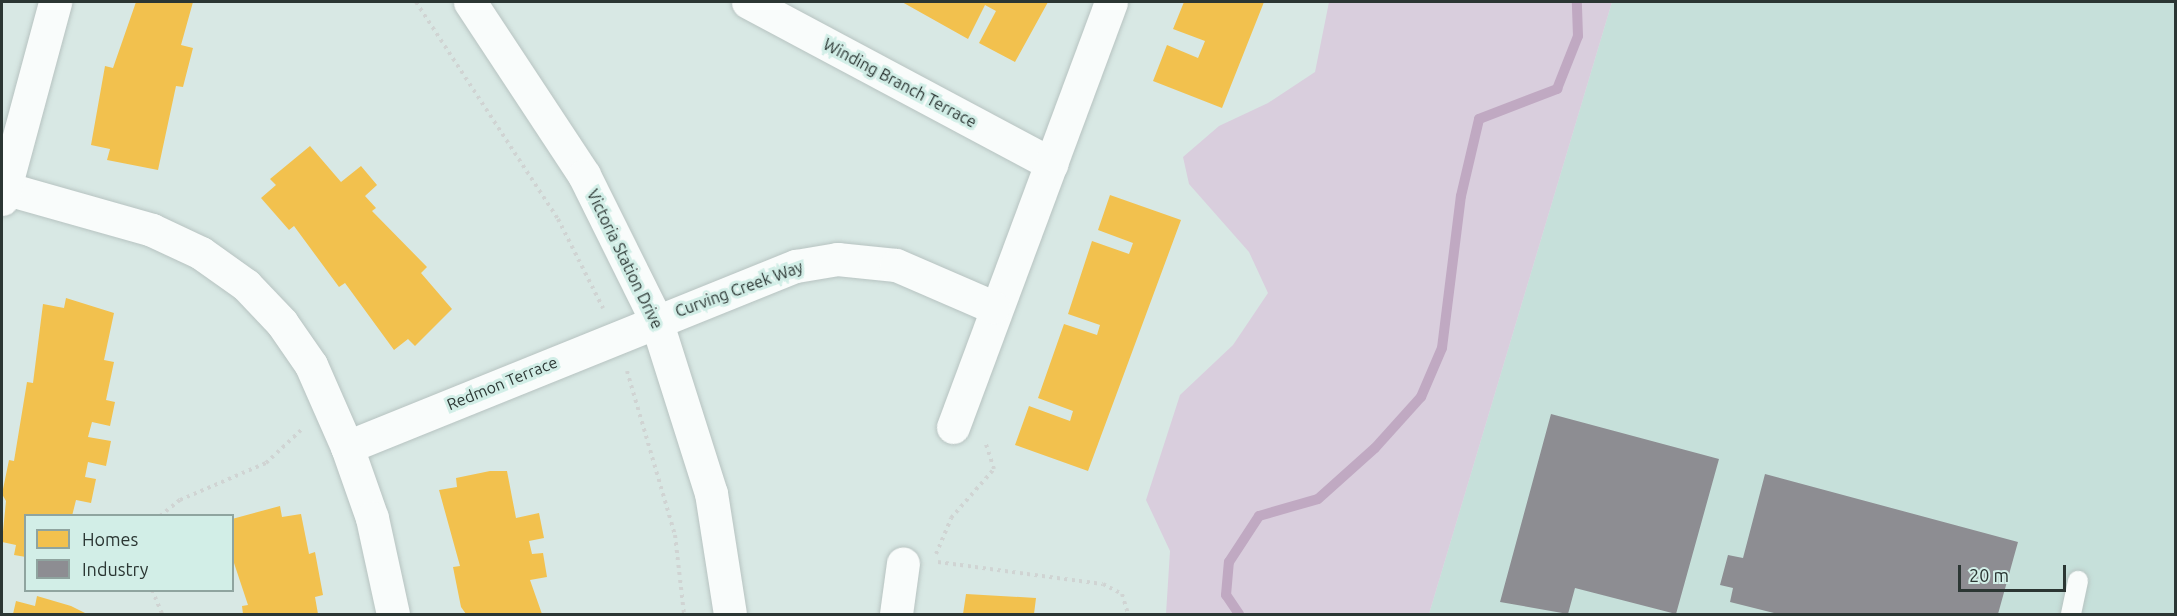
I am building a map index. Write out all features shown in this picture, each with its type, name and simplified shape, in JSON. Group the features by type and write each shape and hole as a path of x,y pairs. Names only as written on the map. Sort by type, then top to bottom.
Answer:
{"street":[{"path":"55,2 3,193 152,230 201,253 246,285 282,323 311,365 347,447 372,518 393,615"},
{"name":"Victoria Station Drive","path":"470,2 584,175 656,320 711,493 730,615"},
{"name":"Winding Branch Terrace","path":"748,2 1052,164"},
{"path":"954,422 993,307 1052,164 1111,2"},
{"name":"Curving Creek Way","path":"656,320 796,266 837,259 896,265 993,307"},
{"name":"Redmon Terrace","path":"347,447 656,320"},
{"path":"896,615 903,563"}],"lane":[{"path":"2071,615 2078,581"}],"path":[{"path":"416,2 558,219 615,337 675,534 684,615"},
{"path":"162,514 180,500 266,463 312,420 333,411"},
{"path":"954,422 984,432 985,453 994,469 951,518 932,561 1103,584 1122,594 1128,615"},
{"path":"152,592 162,615"}],"shaded area":[{"path":"1329,2 1612,2 1429,614 1166,614 1170,551 1146,500 1180,395 1233,345 1268,293 1249,252 1189,184 1183,157 1219,126 1268,103 1315,72"},
{"path":"1612,2 2175,2 2175,614 1429,614"}],"building: Homes":[{"path":"136,2 193,2 181,45 193,48 183,87 176,86 158,170 107,160 110,149 91,145 105,66 113,68"},
{"path":"902,2 1048,2 1015,62 979,43 996,11 985,5 968,39"},
{"path":"1184,2 1264,2 1222,108 1153,81 1167,45 1198,58 1205,41 1173,29"},
{"path":"310,146 341,182 361,166 377,185 365,196 376,208 372,211 427,267 421,273 452,309 415,346 408,339 394,350 345,283 339,287 294,226 289,230 261,198 276,185 270,179"},
{"path":"1110,195 1181,220 1088,471 1015,445 1029,406 1070,421 1073,411 1038,398 1064,324 1097,335 1100,325 1068,314 1092,241 1129,254 1133,243 1098,230"},
{"path":"66,298 114,313 104,360 114,362 106,400 115,402 110,426 92,422 88,437 111,441 106,466 88,462 85,477 96,479 91,503 76,500 72,514 24,514 24,557 14,555 16,545 2,542 6,501 2,494 9,460 14,461 27,382 33,383 43,304 64,308"},
{"path":"490,471 507,471 516,518 539,513 544,538 529,541 532,554 543,553 547,577 530,580 542,614 466,614 461,607 453,567 460,566 439,490 457,487 456,478"},
{"path":"280,506 282,517 301,514 309,554 315,552 323,595 315,597 318,614 243,614 242,606 248,605 234,563 234,518"},
{"path":"966,594 1036,598 1034,614 963,614"},
{"path":"37,596 71,606 87,614 13,614 16,601 35,606"}],"building: Industry":[{"path":"1551,414 1719,459 1676,614 1575,588 1568,614 1500,602"},
{"path":"1765,474 2018,542 1998,614 1778,614 1730,602 1733,588 1720,585 1728,555 1743,558"}],"waterway":[{"path":"1239,614 1226,595 1229,562 1259,516 1318,499 1375,448 1421,397 1442,348 1461,196 1479,119 1557,89 1578,36 1577,2"}]}
